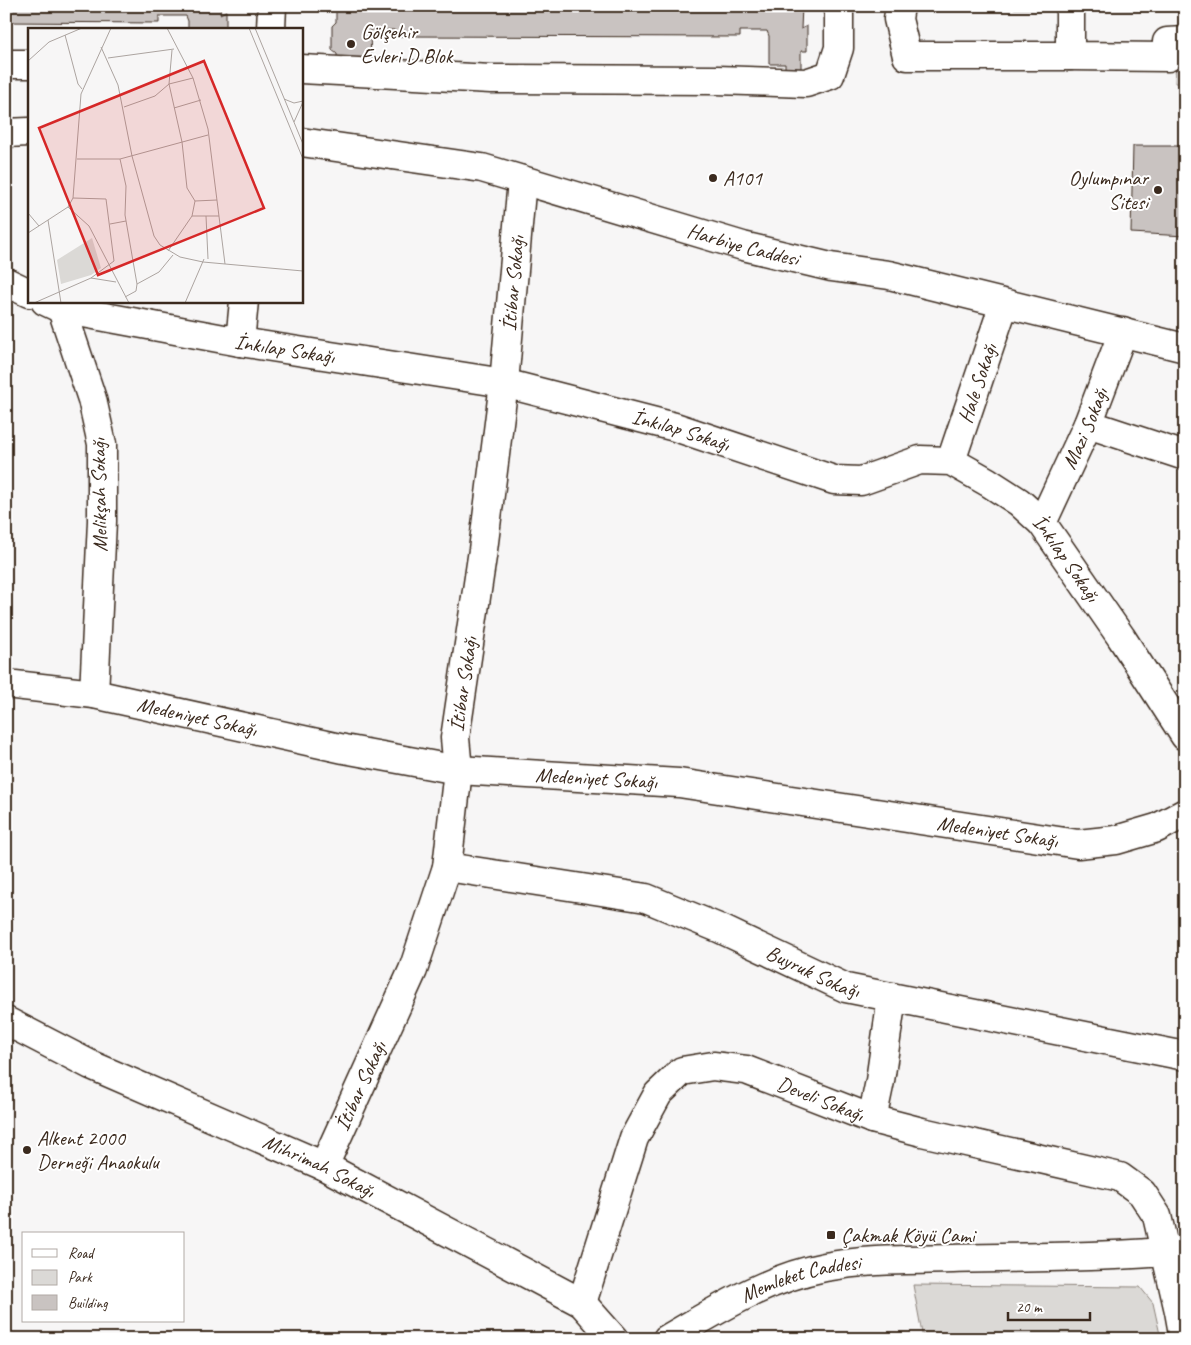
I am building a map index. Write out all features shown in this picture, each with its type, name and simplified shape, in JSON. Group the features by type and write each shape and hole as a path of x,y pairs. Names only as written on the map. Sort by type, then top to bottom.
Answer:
{"street":[{"path":"271,28 272,6"},
{"path":"302,69 491,79 707,80 806,83 830,74 839,48 839,6"},
{"path":"900,6 898,19 907,56 1168,57 1167,42 1185,41"},
{"path":"1070,6 1070,56"},
{"path":"6,64 28,64"},
{"path":"6,133 28,132"},
{"name":"Harbiye Caddesi","path":"302,142 482,168 743,246 831,267 889,275 1185,348"},
{"name":"İtibar Sokağı","path":"324,1166 413,970 447,866 458,770 455,738 483,550 504,384 522,180"},
{"path":"6,282 28,293"},
{"path":"240,342 244,302"},
{"name":"İnkılap Sokağı","path":"57,304 240,342 504,384 675,427 834,480 861,481 920,460 951,461 1019,502 1042,523 1185,736"},
{"name":"Melikşah Sokağı","path":"57,304 92,399 102,444 102,522 94,694"},
{"name":"Hale Sokağı","path":"951,461 1004,304"},
{"name":"Mazi Sokağı","path":"1042,523 1088,424 1122,332"},
{"path":"1088,424 1185,456"},
{"name":"Medeniyet Sokağı","path":"6,684 94,694 344,749 458,770 679,783 1078,844 1116,840 1157,828 1185,813"},
{"name":"Buyruk Sokağı","path":"447,866 646,898 721,929 846,988 1185,1056"},
{"path":"872,1119 880,1081 892,997"},
{"name":"Mihrimah Sokağı","path":"6,1021 91,1066 324,1166 582,1304 614,1339"},
{"name":"Develi Sokağı","path":"582,1304 634,1138 658,1094 682,1071 713,1066 746,1070 872,1119 1120,1177 1142,1193 1157,1216 1175,1251 1184,1339"},
{"name":"Memleket Caddesi","path":"667,1339 770,1283 824,1267 883,1261 1044,1257 1175,1251"}],"green space":[{"path":"1185,52 1185,83 1175,83 1176,53"},
{"path":"913,1285 1140,1287 1153,1303 1161,1339 923,1339"}],"building":[{"path":"6,6 221,6 220,14 226,11 226,28 188,28 186,16 159,16 159,23 6,22"},
{"name":"Gölşehir Evleri D Blok","path":"336,6 802,6 801,29 807,26 807,51 801,51 801,69 785,69 785,64 769,64 769,36 767,31 740,31 740,37 399,36 394,30 370,30 371,65 337,68 337,54 332,50 332,26 336,22"},
{"path":"949,6 1049,6 1049,8 949,9"},
{"path":"1110,6 1185,6 1185,11 1110,9"},
{"name":"Oylumpınar Sitesi","path":"1133,146 1185,146 1185,236 1131,233"}],"place":[{"name":"Gölşehir Evleri D Blok","path":"351,44"},
{"name":"A101","path":"713,178"},
{"name":"Oylumpınar Sitesi","path":"1158,190"},
{"name":"Alkent 2000 Derneği Anaokulu","path":"27,1150"},
{"name":"Çakmak Köyü Cami","path":"831,1235"}]}
